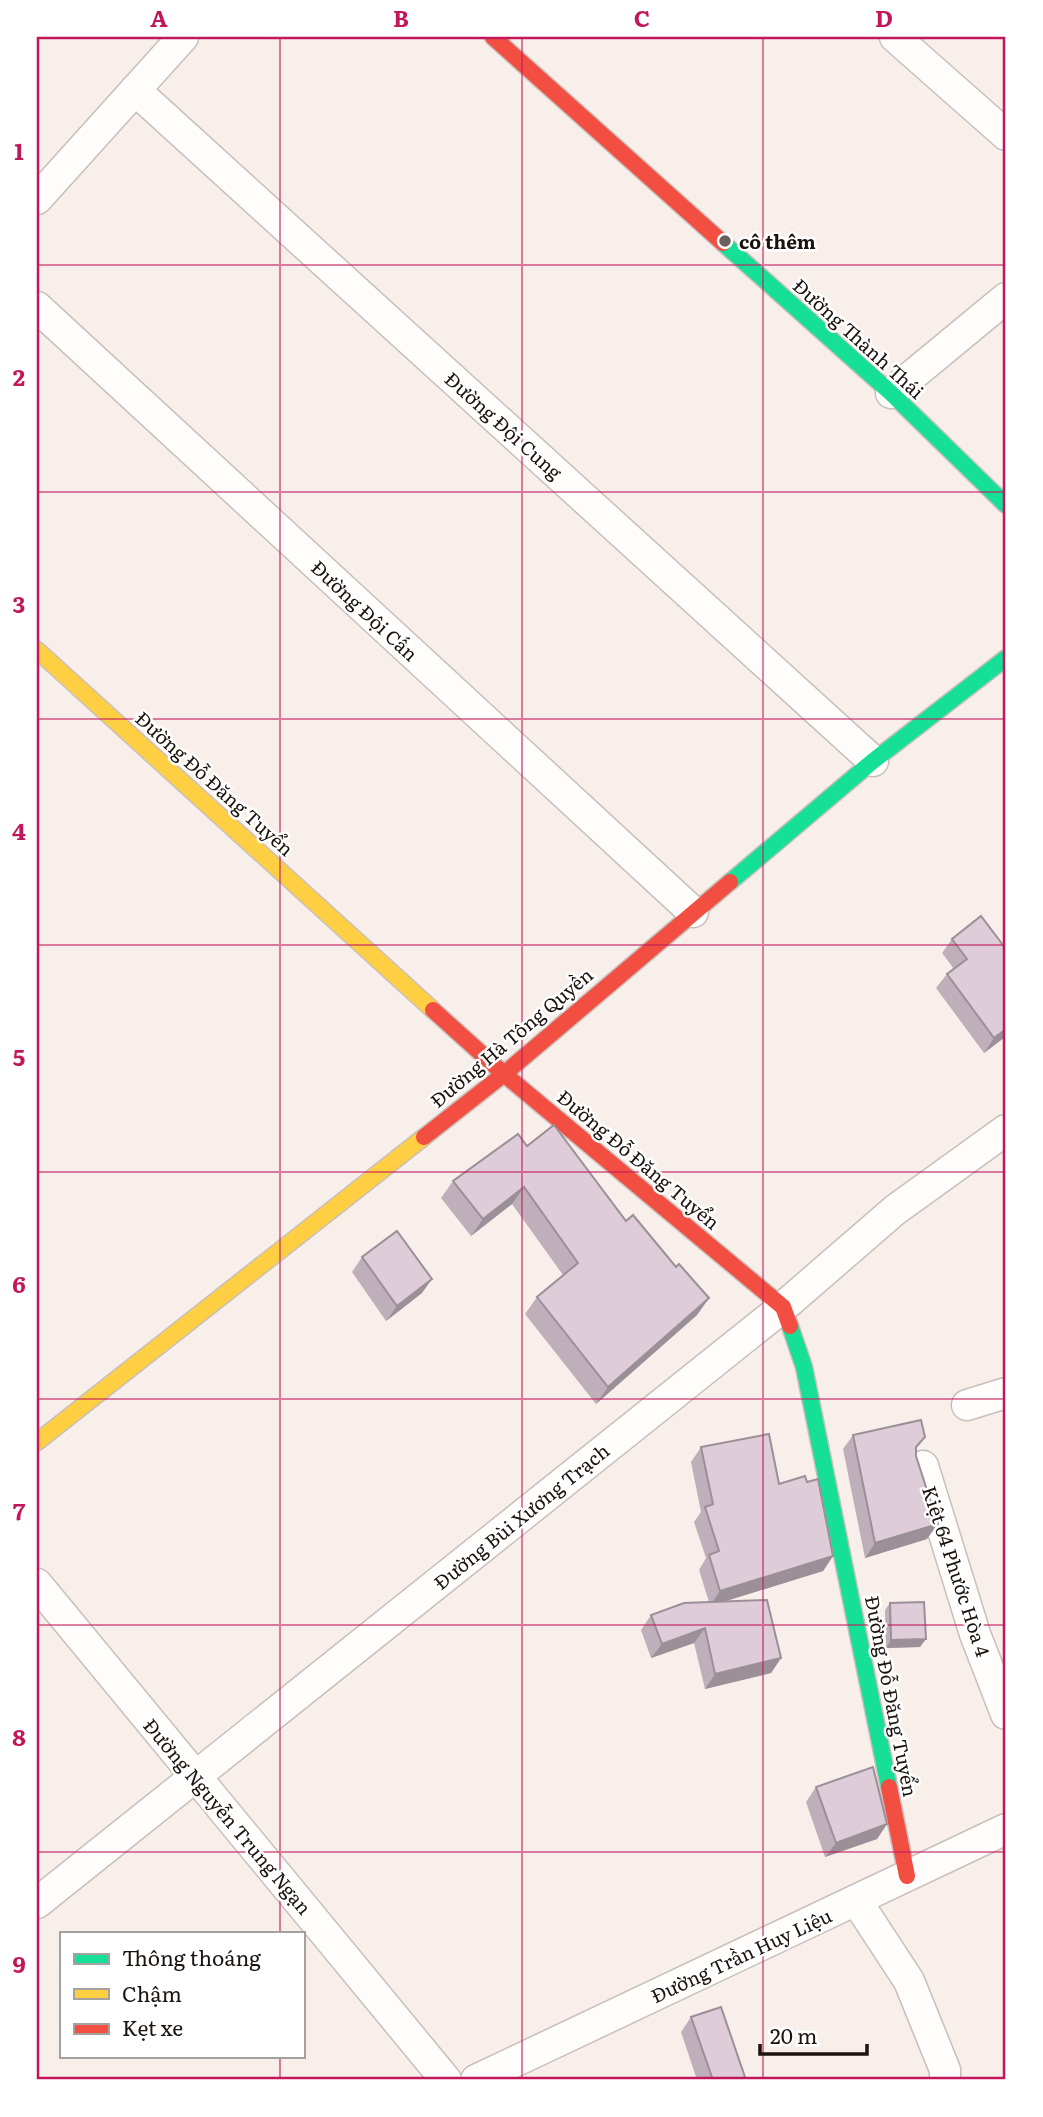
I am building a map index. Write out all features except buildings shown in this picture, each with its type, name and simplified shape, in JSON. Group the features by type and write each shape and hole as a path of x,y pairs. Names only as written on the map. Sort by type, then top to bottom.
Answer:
{"street":[{"path":"37,199 183,37"},
{"name":"Đường Thành Thái","path":"493,37 891,393 1006,505"},
{"path":"895,37 1006,135"},
{"name":"Đường Đội Cung","path":"135,90 873,761"},
{"path":"891,393 1006,298"},
{"name":"Đường Đội Cấn","path":"37,307 693,912"},
{"name":"Đường Đỗ Đăng Tuyển","path":"37,650 504,1073 783,1307 804,1367 907,1876"},
{"name":"Đường Hà Tông Quyền","path":"37,1442 504,1073 873,761 1006,658"},
{"name":"Đường Bùi Xương Trạch","path":"37,1903 783,1307 895,1210 1006,1130"},
{"path":"967,1405 1006,1393"},
{"name":"Kiệt 64 Phước Hòa 4","path":"923,1466 975,1634 1006,1714"},
{"name":"Đường Nguyễn Trung Ngạn","path":"37,1584 446,2080"},
{"name":"Đường Trần Huy Liệu","path":"475,2080 1006,1829"},
{"path":"856,1900 909,1981 945,2070 944,2080"}],"traffic: fast":[{"path":"723,243 891,393 1006,505"},
{"path":"730,882 873,761 1006,658"},
{"path":"790,1326 804,1367 889,1787"}],"traffic: slow":[{"path":"37,650 433,1010"},
{"path":"37,1442 424,1137"}],"traffic: jam":[{"path":"493,37 723,243"},
{"path":"424,1137 504,1074 730,882"},
{"path":"433,1010 504,1074 783,1307 790,1326"},
{"path":"889,1787 907,1876"}],"place":[{"name":"cô thêm","path":"725,241"}]}
